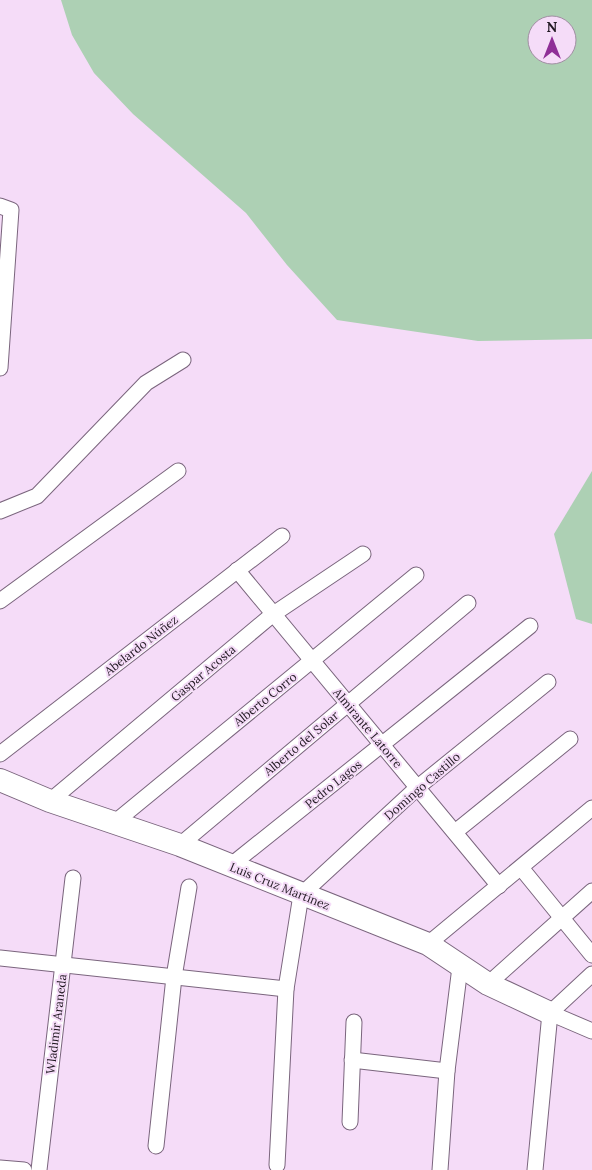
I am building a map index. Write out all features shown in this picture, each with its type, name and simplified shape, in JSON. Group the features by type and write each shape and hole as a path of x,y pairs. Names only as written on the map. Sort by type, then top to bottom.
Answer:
{"street":[{"path":"0,368 5,208"},
{"path":"0,511 37,496 146,383 183,360"},
{"path":"0,601 178,472"},
{"name":"Abelardo Núñez","path":"0,754 282,536"},
{"name":"Gaspar Acosta","path":"50,801 272,615 363,554"},
{"name":"Almirante Latorre","path":"237,570 272,615 500,886"},
{"name":"Alberto Corro","path":"114,823 416,575"},
{"name":"Alberto del Solar","path":"180,845 468,603"},
{"name":"Pedro Lagos","path":"230,866 530,626"},
{"name":"Domingo Castillo","path":"301,895 418,787 548,682"},
{"path":"455,832 570,740"},
{"name":"Luis Cruz Martínez","path":"0,780 50,801 180,845 301,895 428,944 488,984 550,1013"},
{"path":"428,944 522,869 592,808"},
{"path":"522,869 592,955"},
{"name":"Wladimir Araneda","path":"40,1170 74,878"},
{"path":"156,1146 174,977 189,887"},
{"path":"488,984 592,891"},
{"path":"277,1166 286,989 301,895"},
{"path":"0,958 286,989"},
{"path":"440,1170 447,1071 460,967"},
{"path":"535,1170 550,1013 592,974"},
{"path":"550,1013 592,1031"},
{"path":"350,1122 354,1022"},
{"path":"352,1060 447,1071"},
{"path":"0,1168 24,1170"}],"green space":[{"path":"61,0 592,0 592,339 478,341 337,320 287,265 246,213 133,114 94,73 72,35"},
{"path":"592,471 592,624 576,619 554,534"}]}
